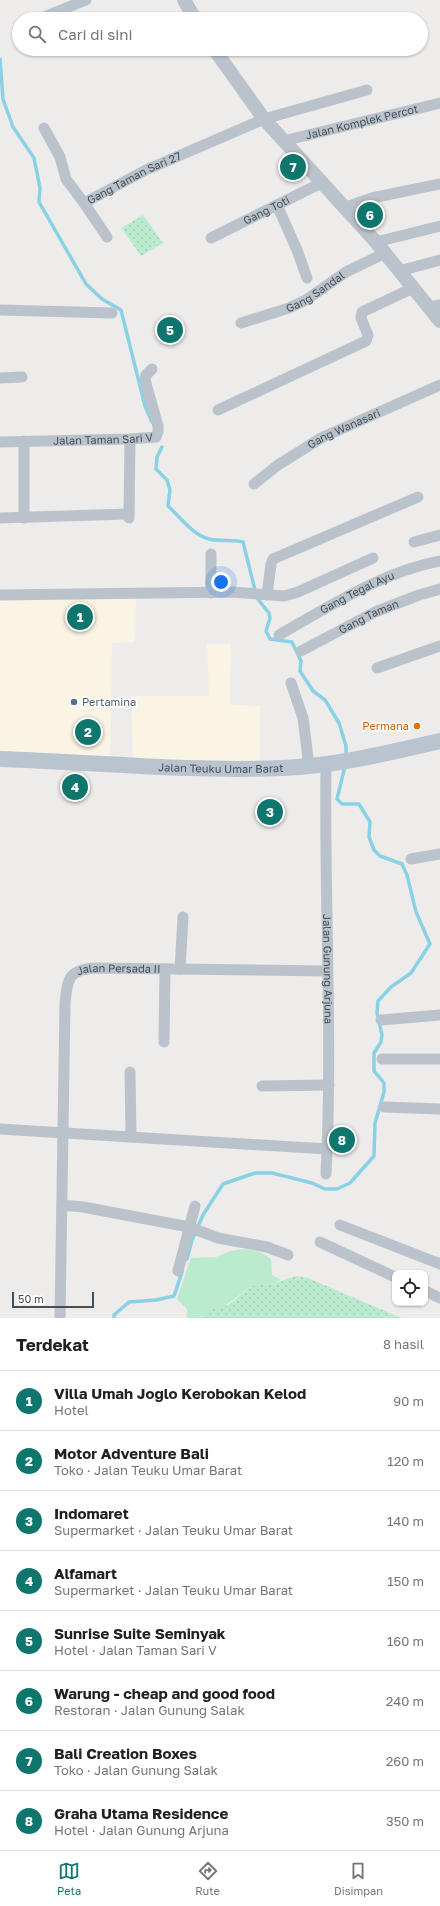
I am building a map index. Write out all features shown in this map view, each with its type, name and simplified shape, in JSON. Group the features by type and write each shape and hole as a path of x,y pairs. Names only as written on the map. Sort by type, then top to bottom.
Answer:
{"main road":[{"name":"Jalan Teuku Umar Barat","path":"0,759 210,769 282,768 356,760 440,741"}],"street":[{"path":"56,12 86,0"},
{"path":"188,1 192,12"},
{"path":"219,56 264,119 321,183 346,207 381,247 413,288 434,306 440,321"},
{"name":"Gang Taman Sari 27","path":"44,128 60,157 66,179 84,203 146,170 264,119 367,90"},
{"name":"Jalan Komplek Percot","path":"283,141 440,103"},
{"name":"Gang Toti","path":"211,238 321,183"},
{"path":"346,207 372,198 440,184"},
{"path":"84,203 107,237"},
{"path":"277,205 307,278"},
{"name":"Gang Sandal","path":"241,323 289,308 306,300 381,247 440,226"},
{"path":"399,271 440,260"},
{"path":"218,410 366,341 368,336 362,318 362,312 413,288"},
{"path":"0,310 112,313"},
{"name":"Jalan Taman Sari V","path":"0,442 156,437 158,432 145,380 146,375 152,369"},
{"path":"0,378 22,377"},
{"name":"Gang Wanasari","path":"254,484 278,465 321,438 440,385"},
{"path":"0,518 128,516 130,439"},
{"path":"24,442 24,518"},
{"path":"265,594 273,559 418,497"},
{"path":"414,542 440,536"},
{"path":"211,554 211,593"},
{"path":"0,595 135,592 249,592 278,597 290,595 373,558"},
{"name":"Gang Tegal Ayu","path":"279,634 381,580 406,571 440,562"},
{"name":"Gang Taman","path":"301,651 375,612 419,595 440,589"},
{"path":"378,668 396,660 440,646"},
{"path":"291,683 304,718 309,766"},
{"name":"Jalan Gunung Arjuna","path":"326,1174 329,1085 325,845 329,764"},
{"path":"411,859 440,854"},
{"path":"180,969 182,917"},
{"name":"Jalan Persada II","path":"60,1318 65,1004 67,984 70,978 78,971 87,968 327,971"},
{"path":"164,1042 165,969"},
{"path":"381,1020 440,1015"},
{"path":"382,1059 440,1059"},
{"path":"130,1072 131,1136"},
{"path":"262,1086 329,1085"},
{"path":"384,1107 440,1109"},
{"path":"0,1130 131,1136 327,1149"},
{"path":"62,1205 83,1207 194,1229 218,1238 267,1246 288,1255"},
{"path":"178,1271 194,1229 195,1206"},
{"path":"340,1225 440,1264"},
{"path":"320,1242 392,1276"},
{"path":"428,1292 440,1298"}],"shaded area":[{"path":"136,595 135,642 112,643 110,763 0,766 0,599"},
{"path":"207,644 231,644 230,705 260,706 260,762 133,763 131,696 209,696"}],"green space":[{"path":"143,215 163,243 141,256 121,228"},
{"path":"244,1249 258,1252 271,1259 272,1275 281,1280 272,1284 252,1286 223,1307 209,1310 200,1318 187,1318 187,1309 177,1299 191,1258 216,1257 230,1251"},
{"path":"296,1276 308,1278 401,1318 200,1318 209,1310 228,1305 252,1286 272,1284"}],"waterway":[{"path":"0,59 3,99 13,127 34,158 40,188 39,202 86,284 102,299 121,310 145,406 152,422"},
{"path":"162,447 157,457 156,469 167,480 170,490 168,506 192,530 203,537 213,540 243,542 257,598 269,613 270,618 266,631 270,639 292,642 301,661 300,671 313,691 325,700 339,723 346,746 346,757"},
{"path":"187,1259 192,1240 203,1215 223,1184 255,1173 272,1173 312,1183 325,1189 337,1189 350,1183 374,1156 375,1123 384,1092 384,1083 374,1071 374,1053 381,1042 382,1035 377,1013 378,1001 391,987 411,973 430,944 416,912 407,875 402,864 380,856 374,850 369,837 370,822 359,804 342,804 337,799 345,766"},
{"path":"114,1318 114,1315 129,1302 156,1300 174,1296 182,1272"}],"place":[{"name":"Bali Creation Boxes","path":"293,167"},
{"name":"Warung - cheap and good food","path":"370,215"},
{"name":"Sunrise Suite Seminyak","path":"170,330"},
{"name":"Villa Umah Joglo Kerobokan Kelod","path":"80,617"},
{"name":"Pertamina","path":"74,702"},
{"name":"Permana","path":"417,726"},
{"name":"Motor Adventure Bali","path":"88,732"},
{"name":"Alfamart","path":"75,787"},
{"name":"Indomaret","path":"270,812"},
{"name":"Graha Utama Residence","path":"342,1140"}]}
